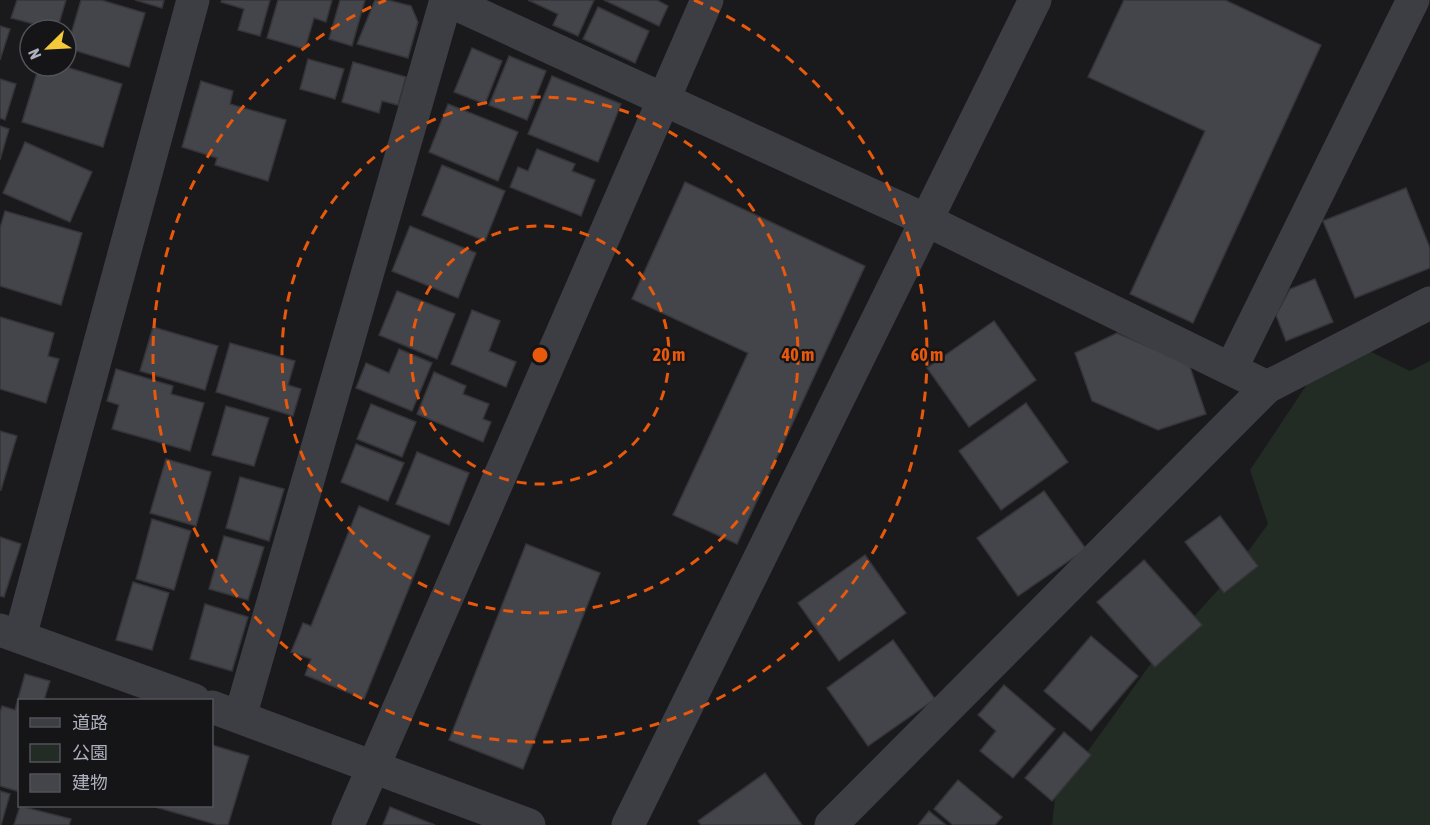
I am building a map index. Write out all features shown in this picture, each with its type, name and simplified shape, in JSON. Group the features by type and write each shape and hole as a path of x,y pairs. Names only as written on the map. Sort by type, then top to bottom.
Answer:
{"street":[{"path":"191,699 10,633 193,0"},
{"path":"529,825 226,712 446,0 926,220 1267,387"},
{"path":"348,825 706,0"},
{"path":"628,825 1035,0"},
{"path":"1230,369 1413,0"},
{"path":"831,825 1267,387 1430,303"}],"green space":[{"path":"1339,336 1410,371 1430,361 1430,825 1052,825 1055,797 1149,666 1227,580 1268,524 1250,470"}],"building":[{"path":"17,0 66,0 61,18 18,18 18,20 11,18"},
{"path":"81,0 101,0 145,13 129,67 78,51 78,18 76,18"},
{"path":"135,0 164,0 162,8"},
{"path":"222,0 270,0 260,36 238,30 244,9 221,2"},
{"path":"278,0 332,0 326,22 314,18 305,49 267,38"},
{"path":"340,0 365,0 352,46 329,39"},
{"path":"375,0 388,0 411,6 418,22 408,58 357,44"},
{"path":"528,0 594,0 578,36 553,25 558,14"},
{"path":"604,0 657,0 668,6 659,26"},
{"path":"1124,0 1225,0 1321,45 1193,323 1130,294 1205,131 1088,77"},
{"path":"598,7 649,31 635,63 583,39"},
{"path":"0,26 10,29 0,60"},
{"path":"472,48 502,61 485,104 454,92"},
{"path":"509,56 546,71 527,120 489,105"},
{"path":"308,59 344,69 335,99 300,89"},
{"path":"353,62 406,77 398,105 382,101 379,113 342,102"},
{"path":"78,71 122,84 103,147 22,122 35,78 78,78"},
{"path":"552,76 621,104 598,162 528,134"},
{"path":"0,79 16,84 5,120 0,118"},
{"path":"201,81 233,91 230,104 286,120 268,181 215,165 217,158 182,147"},
{"path":"448,104 518,132 498,181 429,152"},
{"path":"0,126 9,129 0,160"},
{"path":"25,142 92,172 70,222 3,193"},
{"path":"537,149 575,164 572,171 595,180 581,216 510,187 518,167 528,171"},
{"path":"442,165 505,191 485,241 422,215"},
{"path":"685,182 865,266 737,544 673,515 748,353 632,299"},
{"path":"1406,188 1430,248 1430,268 1355,298 1323,221"},
{"path":"5,211 82,233 61,305 0,286 0,228"},
{"path":"410,226 476,253 458,298 392,271"},
{"path":"1315,279 1333,322 1286,341 1276,315 1290,289"},
{"path":"397,291 455,314 437,359 379,335"},
{"path":"472,310 500,321 489,351 516,362 506,387 451,364"},
{"path":"0,317 54,333 48,356 59,359 46,403 0,389"},
{"path":"994,321 1036,380 969,427 927,368"},
{"path":"153,327 218,346 205,390 140,371"},
{"path":"1117,333 1189,364 1206,414 1158,430 1092,401 1075,353"},
{"path":"230,343 295,361 288,385 301,389 293,416 216,392"},
{"path":"399,349 432,363 412,411 356,388 366,363 389,373"},
{"path":"116,369 173,386 171,394 204,403 190,451 112,429 119,405 107,401"},
{"path":"434,372 466,386 463,394 489,404 483,419 491,422 483,442 417,414"},
{"path":"1026,403 1068,462 1001,510 959,451"},
{"path":"371,404 416,422 402,457 357,439"},
{"path":"226,406 269,418 254,466 212,455"},
{"path":"0,431 17,436 1,490 0,490"},
{"path":"356,444 404,463 388,501 341,482"},
{"path":"417,452 469,473 449,525 396,504"},
{"path":"166,459 211,472 196,526 150,513"},
{"path":"240,477 284,489 269,541 226,528"},
{"path":"1044,491 1086,549 1018,596 977,538"},
{"path":"359,506 430,536 364,699 305,675 311,659 291,652 303,623 311,626"},
{"path":"1220,516 1258,566 1224,593 1185,542"},
{"path":"152,519 191,531 174,590 136,579"},
{"path":"224,536 264,547 248,600 209,589"},
{"path":"0,537 21,544 4,597 0,596"},
{"path":"526,544 600,573 523,769 449,740"},
{"path":"865,555 906,613 839,661 798,603"},
{"path":"1144,560 1202,625 1155,667 1097,602"},
{"path":"133,582 169,593 152,650 116,640"},
{"path":"205,604 248,617 232,671 190,659"},
{"path":"1091,636 1138,676 1091,731 1044,691"},
{"path":"893,640 935,699 868,746 827,688"},
{"path":"25,674 50,681 44,699 18,699"},
{"path":"1004,685 1055,729 1013,778 980,751 996,731 978,715"},
{"path":"18,699 17,791 0,786 0,712 2,706 15,710"},
{"path":"1064,732 1091,755 1052,801 1025,778"},
{"path":"213,745 249,756 228,825 218,825 155,807 213,807"},
{"path":"765,773 802,825 701,825 698,821"},
{"path":"958,780 1002,817 995,825 953,825 934,809"},
{"path":"0,791 10,794 1,825 0,825"},
{"path":"20,807 71,819 69,825 14,825"},
{"path":"390,807 435,825 383,825"},
{"path":"929,811 946,825 918,825"}]}
